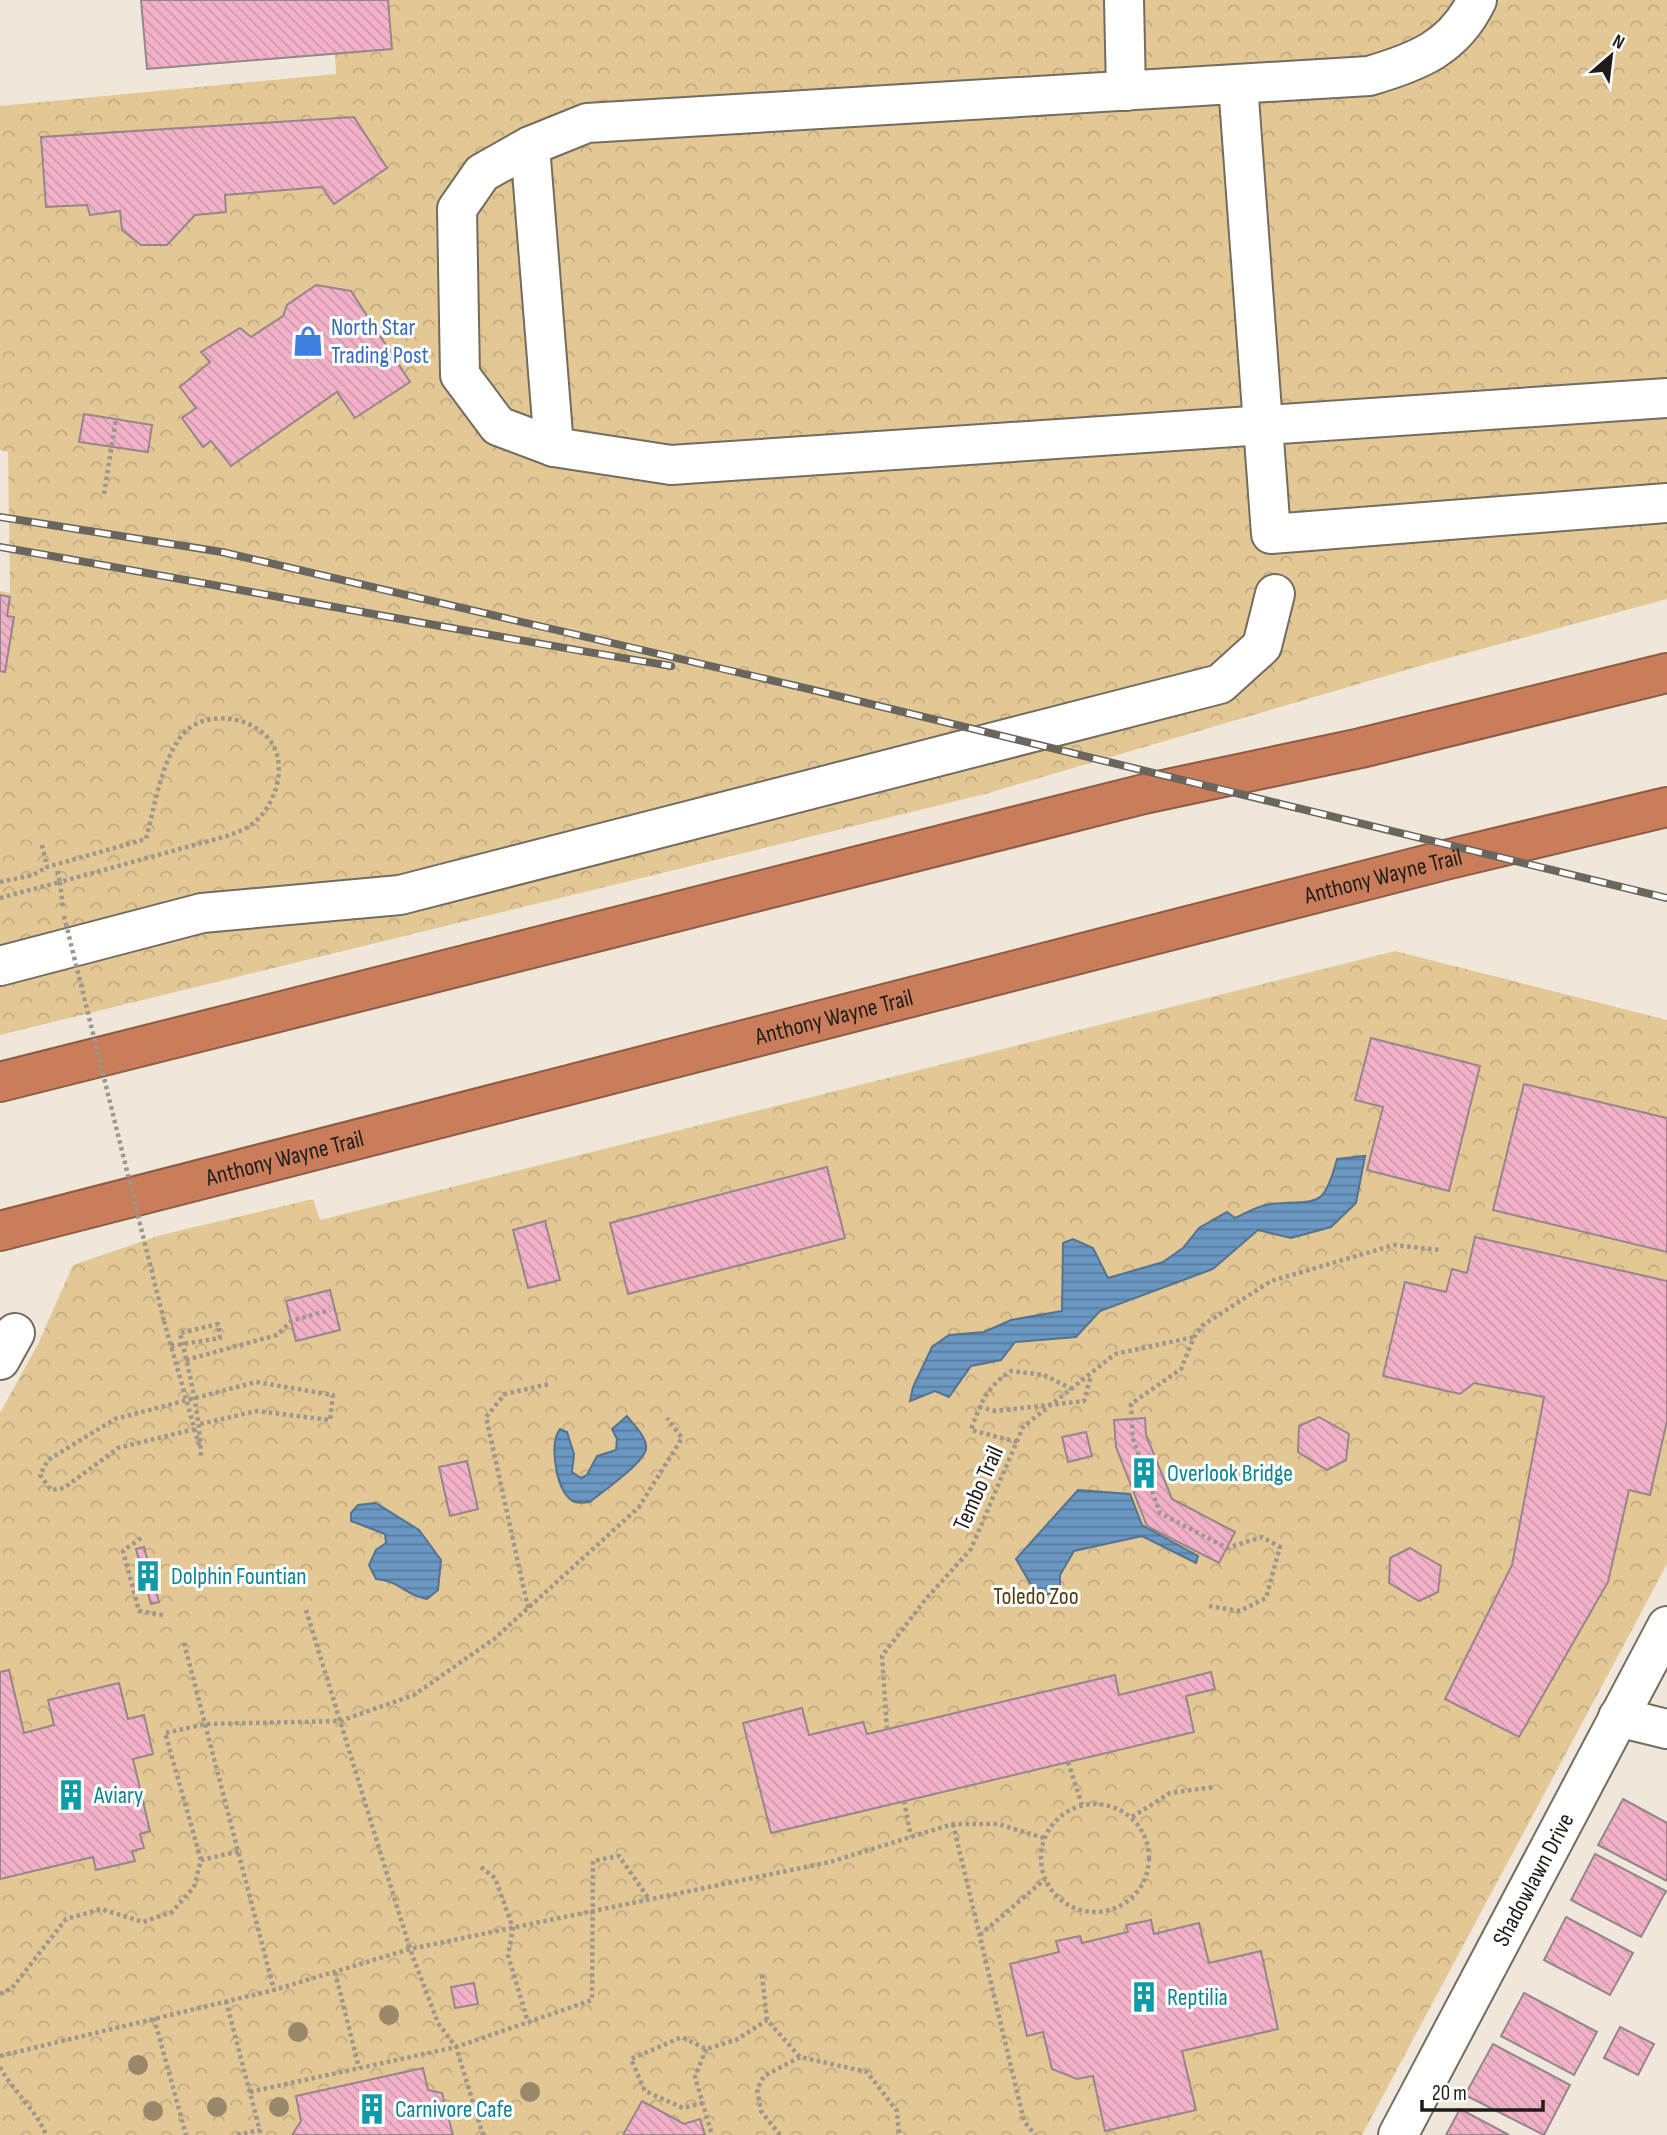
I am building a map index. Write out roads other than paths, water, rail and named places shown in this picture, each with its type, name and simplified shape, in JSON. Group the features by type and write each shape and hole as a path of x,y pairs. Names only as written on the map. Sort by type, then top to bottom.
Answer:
{"highway":[{"path":"0,1082 1144,794 1361,748 1667,673"},
{"name":"Anthony Wayne Trail","path":"0,1231 1313,893 1667,807"}],"street":[{"path":"1124,0 1126,91"},
{"path":"1477,0 1449,40 1415,63 1369,76 587,124 530,146 482,173 457,209 460,376 498,426 554,447 671,465 1263,423 1667,398"},
{"path":"1238,84 1271,534 1667,503"},
{"path":"530,146 554,447"},
{"path":"0,966 202,913 400,895 1220,684 1262,646 1275,594"},
{"name":"Shadowlawn Drive","path":"1398,2135 1667,1626"},
{"path":"1618,1717 1667,1729"}],"water":[{"path":"1365,1156 1356,1203 1331,1227 1291,1238 1258,1230 1213,1269 1100,1311 1076,1337 1015,1342 1001,1360 971,1366 949,1397 935,1391 910,1401 913,1387 932,1347 949,1335 984,1332 1011,1320 1062,1311 1063,1243 1073,1239 1093,1248 1108,1278 1163,1262 1183,1248 1199,1228 1227,1212 1235,1218 1266,1205 1316,1200 1327,1188 1337,1159"},
{"path":"627,1416 645,1440 646,1449 643,1455 590,1502 579,1503 571,1500 564,1492 556,1464 555,1444 560,1429 567,1432 574,1454 572,1472 581,1478 587,1475 597,1456 616,1450 617,1439 612,1429"},
{"path":"1078,1490 1130,1494 1142,1525 1198,1556 1196,1563 1142,1536 1074,1551 1060,1575 1060,1586 1040,1600 1016,1559"},
{"path":"376,1503 419,1530 441,1560 438,1590 427,1599 376,1579 369,1565 376,1550 386,1543 385,1534 351,1521 351,1513 358,1505"}],"railway":[{"path":"0,517 222,552 809,689 1667,898"},
{"path":"0,547 671,666"}],"place":[{"name":"North Star Trading Post","path":"308,341"},
{"name":"Overlook Bridge","path":"1144,1473"},
{"name":"Dolphin Fountian","path":"148,1576"},
{"name":"Aviary","path":"71,1795"},
{"name":"Reptilia","path":"1144,1997"},
{"name":"Carnivore Cafe","path":"372,2109"}],"park label":[{"name":"Toledo Zoo","path":"1036,1596"}]}
